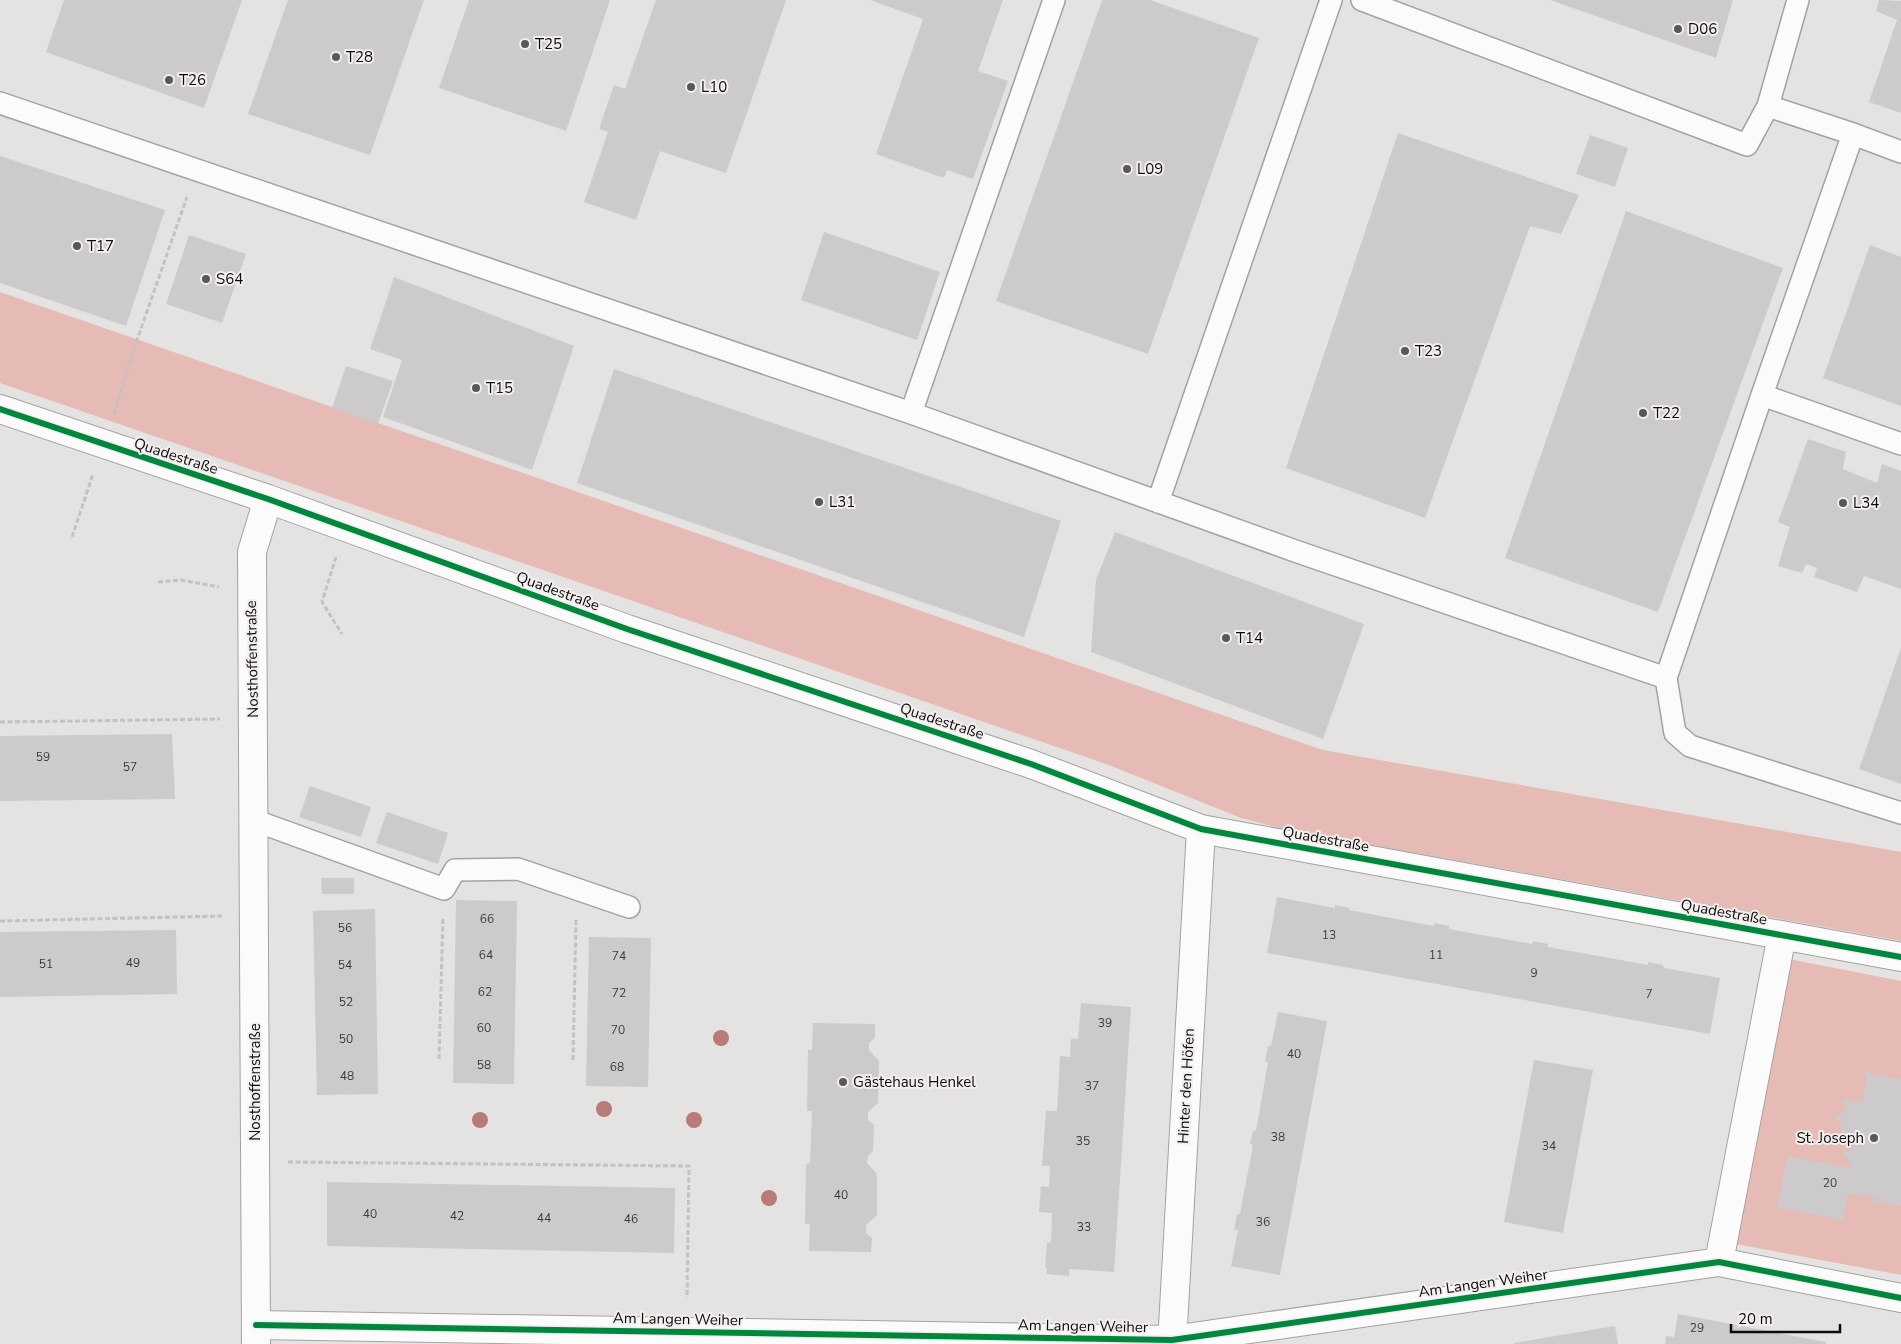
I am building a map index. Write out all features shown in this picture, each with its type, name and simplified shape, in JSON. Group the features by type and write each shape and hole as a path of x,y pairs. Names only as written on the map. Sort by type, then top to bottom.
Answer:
{"street":[{"name":"Quadestraße","path":"0,409 268,499 345,529 627,629 1031,764 1200,829 1901,957"},
{"name":"Nosthoffenstraße","path":"256,1334 252,552 268,499"},
{"name":"Hinter den Höfen","path":"1172,1342 1200,829"},
{"path":"1719,1262 1782,935"},
{"name":"Am Langen Weiher","path":"256,1334 687,1332 1172,1342 1719,1262 1901,1298"}],"lane":[{"path":"911,413 1054,0"},
{"path":"1158,502 1331,0"},
{"path":"1362,0 1747,146 1768,106 1798,0"},
{"path":"0,104 911,413 1307,556 1666,678"},
{"path":"1768,106 1901,152"},
{"path":"1853,134 1666,678 1675,733 1690,746 1901,813"},
{"path":"1762,395 1901,444"},
{"path":"253,820 444,889 455,870 518,869 629,907"}],"path":[{"path":"72,537 104,445 137,340 197,171"},
{"path":"342,634 322,602 345,529"},
{"path":"158,582 181,580 252,593"},
{"path":"0,722 253,718"},
{"path":"440,1059 444,889"},
{"path":"573,1060 577,889"},
{"path":"0,921 255,915"},
{"path":"254,1162 689,1166 687,1332"}],"shaded area":[{"path":"0,292 1323,750 1901,852 1901,941 1284,829 1241,818 1106,764 0,383"},
{"path":"1789,959 1901,981 1901,1275 1730,1243"}],"building":[{"name":"T26","path":"64,0 242,0 204,108 46,52"},
{"name":"T28","path":"288,0 424,0 370,155 248,114"},
{"name":"T25","path":"469,0 610,0 566,131 439,88"},
{"name":"L10","path":"656,0 786,0 726,173 660,151 636,220 584,202 608,132 599,129 614,85 625,89"},
{"path":"870,0 1003,0 978,71 1008,81 973,179 947,170 944,178 876,154 923,19"},
{"name":"L09","path":"1102,0 1150,0 1259,38 1148,354 996,301"},
{"name":"D06","path":"1550,0 1733,0 1716,58"},
{"path":"1879,0 1901,1 1901,113 1869,102 1897,20 1876,11"},
{"name":"T23","path":"1398,133 1579,195 1561,234 1530,226 1425,518 1286,468"},
{"path":"1590,135 1628,148 1615,187 1576,174"},
{"name":"T17","path":"0,156 165,210 126,326 0,283"},
{"name":"T22","path":"1626,211 1783,268 1658,612 1505,558"},
{"path":"824,232 940,272 917,340 801,300"},
{"name":"S64","path":"189,235 246,254 222,323 166,304"},
{"path":"1870,245 1901,257 1901,406 1823,378"},
{"name":"T15","path":"394,277 574,346 532,470 383,417 402,360 370,349"},
{"path":"346,366 393,381 378,424 332,408"},
{"name":"L31","path":"614,369 1061,521 1024,637 577,483"},
{"name":"L34","path":"1808,439 1846,452 1843,469 1877,483 1882,464 1901,471 1901,589 1864,576 1857,592 1814,577 1817,568 1806,564 1802,573 1778,566 1790,527 1778,522"},
{"name":"T14","path":"1115,532 1364,624 1323,739 1091,652 1096,580"},
{"path":"1901,648 1901,784 1859,769"},
{"path":"172,734 175,799 0,801 0,736"},
{"path":"310,786 371,807 361,837 299,817"},
{"path":"387,812 448,833 438,864 376,843"},
{"path":"321,878 354,878 354,894 322,894"},
{"path":"1277,897 1335,908 1335,905 1350,908 1349,910 1434,926 1434,923 1449,926 1449,929 1532,944 1533,941 1548,944 1548,947 1648,965 1648,962 1663,965 1664,968 1720,978 1710,1034 1267,953"},
{"path":"456,900 517,901 514,1084 453,1083"},
{"path":"375,909 378,1094 317,1095 313,911"},
{"path":"176,930 177,994 0,997 0,932"},
{"path":"589,937 651,938 648,1087 586,1086"},
{"path":"1081,1003 1131,1007 1114,1272 1069,1269 1069,1276 1046,1274 1047,1242 1051,1243 1052,1213 1039,1212 1041,1186 1049,1187 1050,1166 1042,1166 1046,1111 1057,1111 1060,1056 1070,1057 1071,1039 1078,1039"},
{"path":"1278,1012 1327,1021 1280,1275 1231,1266 1238,1230 1234,1230 1237,1214 1240,1214 1253,1145 1250,1144 1253,1130 1256,1131 1268,1062 1265,1062 1268,1046 1271,1046"},
{"path":"813,1023 875,1024 875,1038 869,1043 869,1050 879,1061 878,1103 868,1112 868,1120 874,1125 873,1151 868,1156 867,1163 877,1174 877,1215 866,1225 866,1233 872,1238 871,1252 809,1251 810,1224 805,1224 806,1164 810,1163 812,1111 807,1111 808,1050 812,1050"},
{"path":"1534,1060 1593,1070 1563,1233 1504,1222"},
{"path":"1868,1070 1871,1074 1901,1079 1901,1206 1880,1202 1875,1205 1872,1202 1877,1198 1848,1193 1843,1220 1777,1207 1788,1156 1850,1168 1847,1157 1843,1156 1843,1151 1848,1152 1855,1143 1845,1137 1840,1139 1838,1136 1842,1133 1840,1120 1834,1120 1835,1115 1841,1115 1847,1105 1843,1101 1847,1098 1850,1102 1863,1101 1867,1077 1863,1073"},
{"path":"327,1182 675,1188 674,1253 327,1246"},
{"path":"1678,1314 1826,1342 1826,1344 1665,1344 1666,1336 1674,1337"},
{"path":"1615,1326 1618,1344 1514,1344 1514,1343"}],"cycle path":[{"path":"0,409 268,499 627,629 1031,764 1201,829 1901,957"},
{"path":"256,1325 1172,1340 1719,1262 1901,1298"}],"place":[{"name":"D06","path":"1678,29"},
{"name":"T25","path":"525,44"},
{"name":"T28","path":"336,57"},
{"name":"T26","path":"169,80"},
{"name":"L10","path":"691,87"},
{"name":"L09","path":"1127,169"},
{"name":"T17","path":"77,246"},
{"name":"S64","path":"206,279"},
{"name":"T23","path":"1405,351"},
{"name":"T15","path":"476,388"},
{"name":"T22","path":"1643,413"},
{"name":"L31","path":"819,502"},
{"name":"L34","path":"1843,503"},
{"name":"T14","path":"1226,638"},
{"name":"Gästehaus Henkel","path":"843,1082"},
{"name":"St. Joseph","path":"1874,1138"}]}
